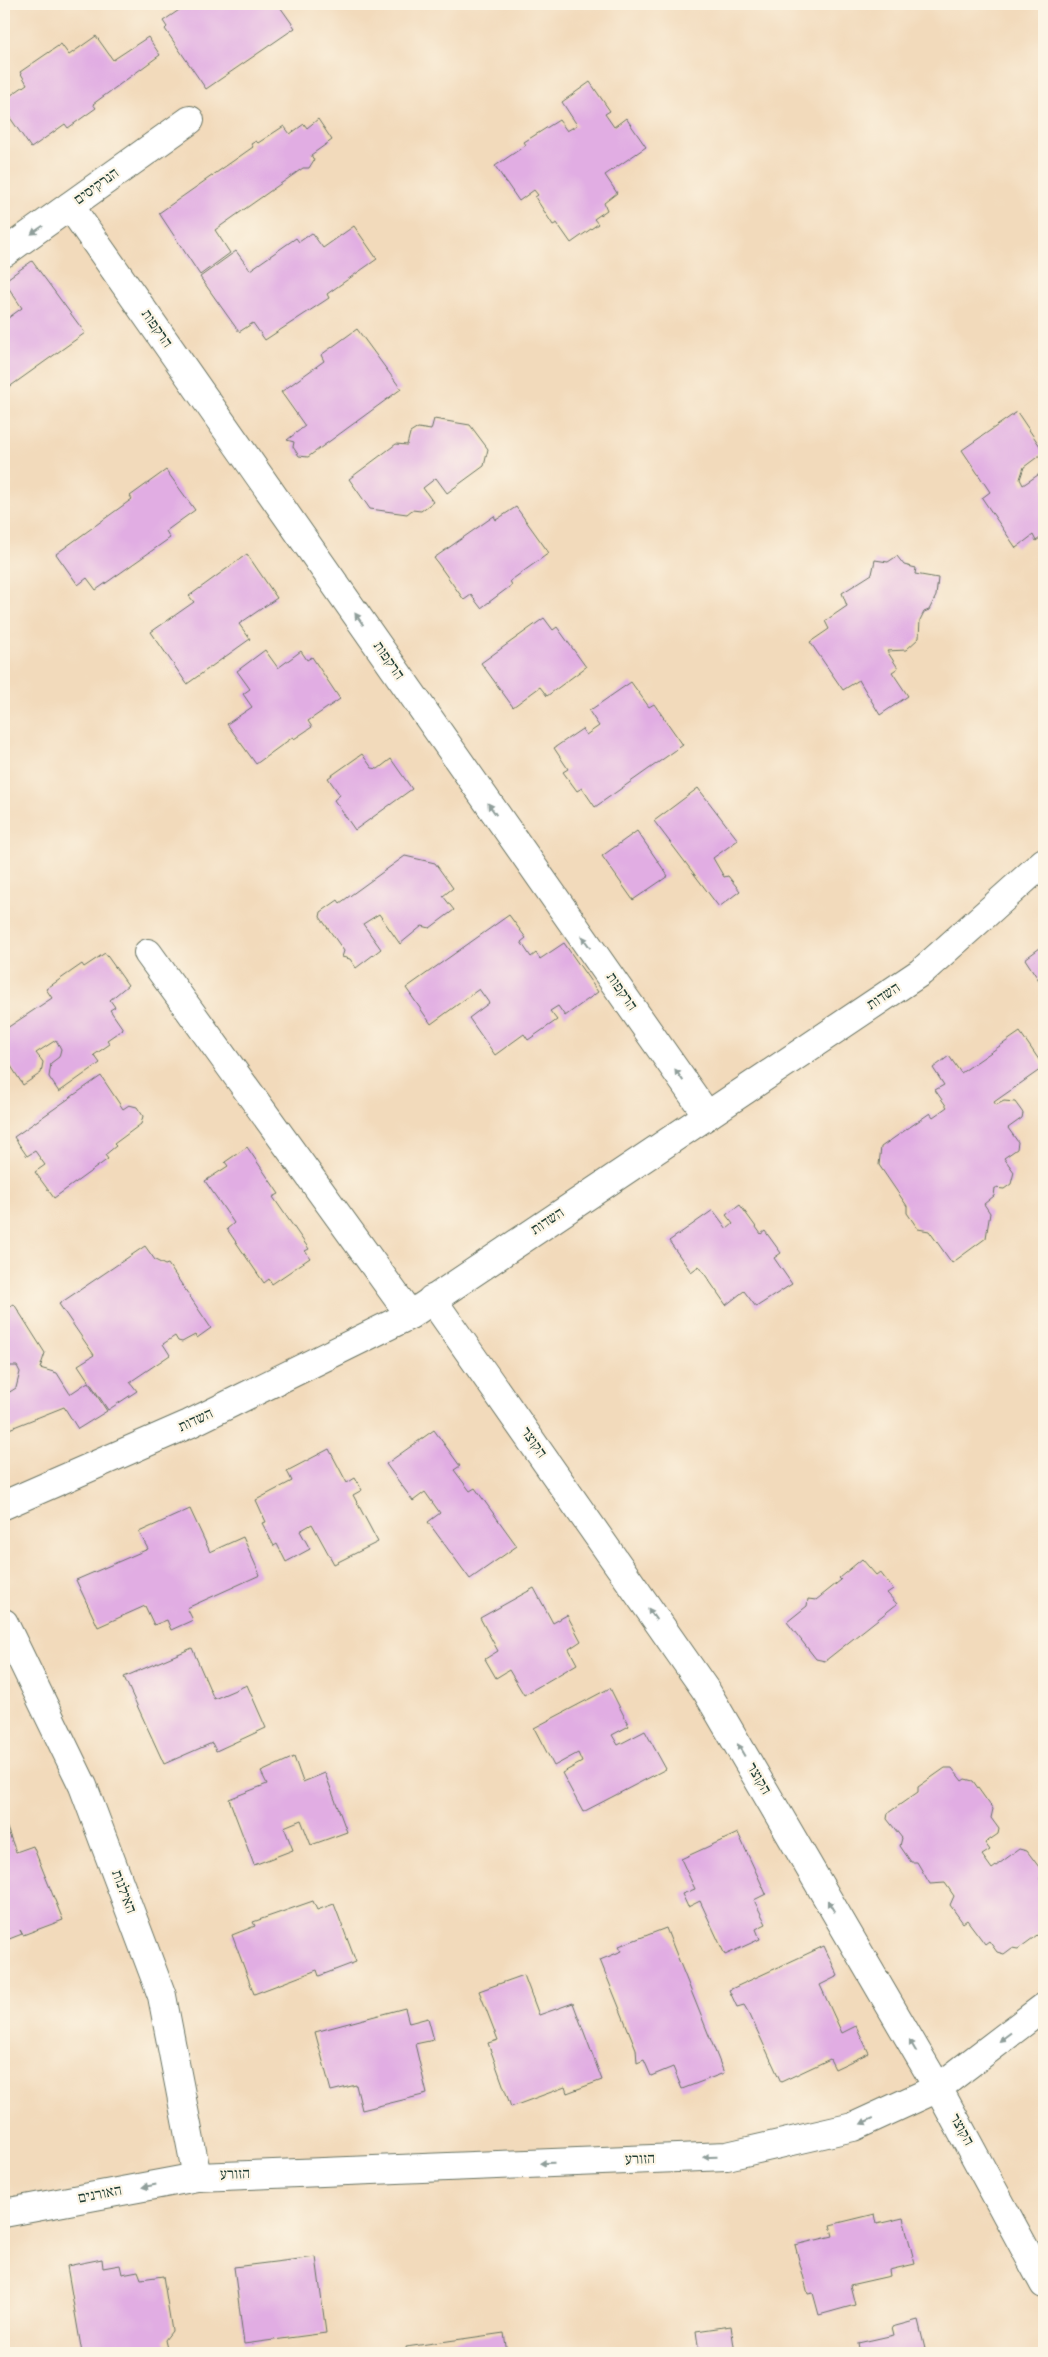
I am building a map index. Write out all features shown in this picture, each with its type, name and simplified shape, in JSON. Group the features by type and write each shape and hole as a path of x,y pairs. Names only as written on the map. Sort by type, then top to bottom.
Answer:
{"street":[{"name":"הנרקיסים","path":"4,253 190,120"},
{"name":"הרקפות","path":"70,206 707,1115"},
{"name":"השדות","path":"4,1505 189,1424 410,1315 921,972 1044,862"},
{"path":"148,954 410,1315"},
{"name":"הקוצר","path":"432,1299 707,1692 938,2088 1044,2284"},
{"name":"האילנות","path":"4,1623 83,1786 162,1996 196,2177"},
{"name":"הזורע","path":"196,2177 727,2156 853,2127 938,2088 1044,2007"},
{"name":"האורנים","path":"4,2213 196,2177"}],"building":[{"path":"188,4 278,4 295,28 206,89 165,29 167,27 163,21"},
{"path":"96,36 113,60 148,37 160,55 93,104 96,108 68,128 65,124 31,148 4,109 4,100 27,84 20,72 61,44 69,55"},
{"path":"590,82 610,111 605,114 614,127 626,118 646,147 605,175 617,193 604,203 607,210 594,219 598,224 571,243 557,223 553,225 535,197 538,195 534,190 519,201 495,166 526,145 524,142 559,120 567,131 577,125 562,102"},
{"path":"318,119 332,140 311,155 314,160 309,168 303,168 215,230 230,253 200,275 159,213 253,147 251,144 256,141 258,143 284,126 290,134 304,124 307,128"},
{"path":"354,226 377,259 327,294 329,298 265,340 253,323 239,332 200,277 236,251 250,270 296,238 299,242 312,233 323,248"},
{"path":"32,261 85,333 5,390 4,321 22,308 4,281"},
{"path":"357,329 401,389 308,457 299,456 293,447 294,442 287,440 305,426 281,392 324,361 321,355"},
{"path":"1017,412 1044,452 1024,467 1020,479 1023,485 1044,471 1044,535 1036,541 1033,535 1016,548 982,498 990,492 962,450"},
{"path":"434,419 470,425 488,449 484,466 447,493 436,478 423,488 433,502 421,511 412,510 407,514 370,509 349,479 396,444 407,445 410,433 418,428 431,430"},
{"path":"166,470 195,510 166,531 170,538 96,590 87,578 78,585 56,554 132,499 130,496"},
{"path":"516,507 549,553 510,581 512,585 481,608 471,595 464,600 434,558 494,516 496,520"},
{"path":"247,554 277,598 239,624 250,639 187,684 151,632 194,602 189,596"},
{"path":"897,556 904,565 916,568 915,574 938,578 936,596 929,610 924,612 920,620 919,638 906,650 887,651 898,668 892,672 908,696 880,715 859,680 843,690 810,642 829,629 825,621 847,606 842,593 872,574 875,560 888,562"},
{"path":"544,618 553,630 557,627 586,667 547,696 540,687 513,707 481,663"},
{"path":"265,650 278,668 301,651 307,660 312,657 340,699 308,721 312,727 294,739 293,737 256,764 227,724 252,707 243,694 250,689 237,671"},
{"path":"631,682 649,707 654,704 683,745 595,807 582,788 577,791 563,772 568,769 554,748 582,729 586,735 599,726 589,711"},
{"path":"362,754 372,768 378,769 391,759 412,789 355,830 334,800 340,795 328,778"},
{"path":"698,788 738,840 713,858 724,877 728,876 740,891 719,907 654,821"},
{"path":"637,831 668,876 633,900 602,856"},
{"path":"405,856 435,863 453,888 443,896 454,910 430,928 422,926 400,944 379,914 363,924 381,949 356,968 350,959 342,957 344,951 320,917 321,912 338,900 340,903"},
{"path":"509,915 526,938 521,942 531,957 536,953 540,959 564,943 598,992 565,1016 558,1006 550,1011 557,1020 528,1040 524,1034 495,1055 469,1018 489,1003 479,989 431,1024 406,988"},
{"path":"1044,945 1044,988 1025,959"},
{"path":"105,953 128,985 110,1000 115,1007 110,1010 123,1029 107,1040 110,1044 94,1055 100,1063 59,1092 49,1077 51,1063 59,1057 61,1049 56,1040 36,1053 43,1062 41,1073 23,1085 4,1055 4,1030 52,998 46,989 82,964 84,967"},
{"path":"1020,1032 1044,1067 994,1102 996,1105 1004,1101 1015,1102 1023,1113 1022,1118 1008,1128 1018,1142 1017,1149 1004,1158 1014,1172 1011,1184 1004,1189 995,1188 994,1196 984,1204 990,1213 986,1238 952,1263 929,1231 918,1229 907,1213 907,1206 879,1165 881,1147 930,1113 933,1117 947,1107 935,1090 944,1085 933,1068 949,1056 961,1073"},
{"path":"101,1076 123,1109 129,1105 137,1107 143,1116 141,1124 114,1144 116,1146 105,1155 108,1159 54,1198 35,1172 45,1165 35,1151 27,1156 14,1137"},
{"path":"247,1147 279,1194 273,1197 309,1249 305,1251 310,1258 272,1284 269,1279 264,1283 227,1229 234,1223 205,1181 228,1166 225,1162"},
{"path":"740,1205 761,1234 765,1231 781,1253 774,1258 792,1284 756,1307 744,1291 726,1305 699,1266 691,1272 669,1241 713,1210 727,1229 733,1224 726,1215"},
{"path":"145,1246 155,1260 165,1265 168,1264 211,1328 197,1338 195,1335 182,1342 178,1341 175,1336 163,1344 170,1355 130,1382 137,1391 108,1410 78,1365 94,1355 59,1304"},
{"path":"14,1304 45,1353 40,1368 57,1373 70,1394 88,1382 107,1411 78,1429 64,1407 4,1431 4,1392 8,1393 16,1388 20,1372 17,1366 7,1366 7,1363 4,1362 4,1310"},
{"path":"434,1430 460,1466 454,1470 470,1491 475,1488 517,1546 470,1579 428,1522 440,1513 425,1492 413,1501 386,1464"},
{"path":"329,1449 347,1483 355,1478 362,1490 353,1495 378,1542 334,1564 312,1524 300,1531 310,1549 286,1562 277,1544 274,1546 262,1523 266,1522 256,1500 292,1481 287,1471"},
{"path":"190,1509 210,1552 243,1537 260,1575 187,1608 193,1620 171,1630 167,1620 154,1625 145,1606 98,1627 76,1580 148,1549 139,1532"},
{"path":"862,1559 876,1575 880,1572 893,1589 887,1593 897,1604 825,1661 816,1659 787,1622 807,1606 808,1599 816,1600 841,1580 839,1578"},
{"path":"534,1588 553,1623 567,1615 581,1641 569,1649 577,1664 524,1695 509,1670 496,1678 485,1659 498,1651 480,1618"},
{"path":"192,1648 214,1699 247,1685 266,1728 216,1751 212,1743 164,1764 124,1677"},
{"path":"610,1688 629,1726 612,1735 618,1745 645,1731 666,1769 583,1812 562,1773 582,1762 578,1753 554,1766 534,1728"},
{"path":"294,1757 303,1782 325,1773 347,1832 311,1845 301,1820 284,1827 293,1850 254,1865 229,1799 267,1784 261,1772"},
{"path":"945,1768 952,1768 962,1781 965,1779 973,1781 993,1809 991,1818 999,1829 998,1834 985,1843 990,1850 982,1855 992,1869 1019,1849 1027,1851 1042,1871 1040,1879 1044,1885 1044,1930 1018,1949 1012,1948 1004,1954 997,1952 989,1941 985,1944 967,1920 963,1923 950,1905 954,1896 945,1883 930,1884 917,1862 911,1862 900,1846 902,1838 887,1819 888,1813 918,1792 918,1787"},
{"path":"4,1820 16,1852 33,1846 63,1920 23,1935 20,1930 22,1934 4,1941"},
{"path":"738,1833 766,1894 754,1900 766,1924 756,1929 760,1939 725,1955 700,1901 688,1907 682,1894 695,1889 681,1859"},
{"path":"313,1901 317,1910 334,1904 356,1962 319,1976 317,1970 254,1994 232,1935 255,1926 253,1922"},
{"path":"666,1928 724,2073 682,2089 673,2067 651,2076 644,2060 637,2063 636,2049 600,1960 622,1951 619,1946"},
{"path":"824,1946 838,1976 820,1985 842,2033 856,2026 869,2053 835,2069 830,2059 781,2082 750,2015 744,2005 737,2007 729,1990"},
{"path":"524,1975 539,2015 573,2003 602,2080 567,2093 565,2087 511,2107 488,2043 498,2040 479,1991"},
{"path":"405,2008 409,2023 428,2018 434,2040 415,2044 427,2094 362,2110 356,2085 331,2091 315,2032"},
{"path":"875,2214 877,2224 903,2218 915,2264 889,2270 890,2276 850,2285 855,2305 819,2315 813,2293 808,2294 795,2245 833,2236 830,2225"},
{"path":"316,2257 326,2333 244,2344 234,2267"},
{"path":"102,2259 103,2268 120,2265 122,2274 138,2271 141,2279 163,2276 172,2331 165,2340 168,2353 82,2353 67,2266"},
{"path":"918,2320 926,2353 860,2353 858,2343 894,2335 892,2327"},
{"path":"731,2326 735,2353 699,2353 696,2331"},
{"path":"504,2333 507,2353 407,2353 406,2347"}]}
